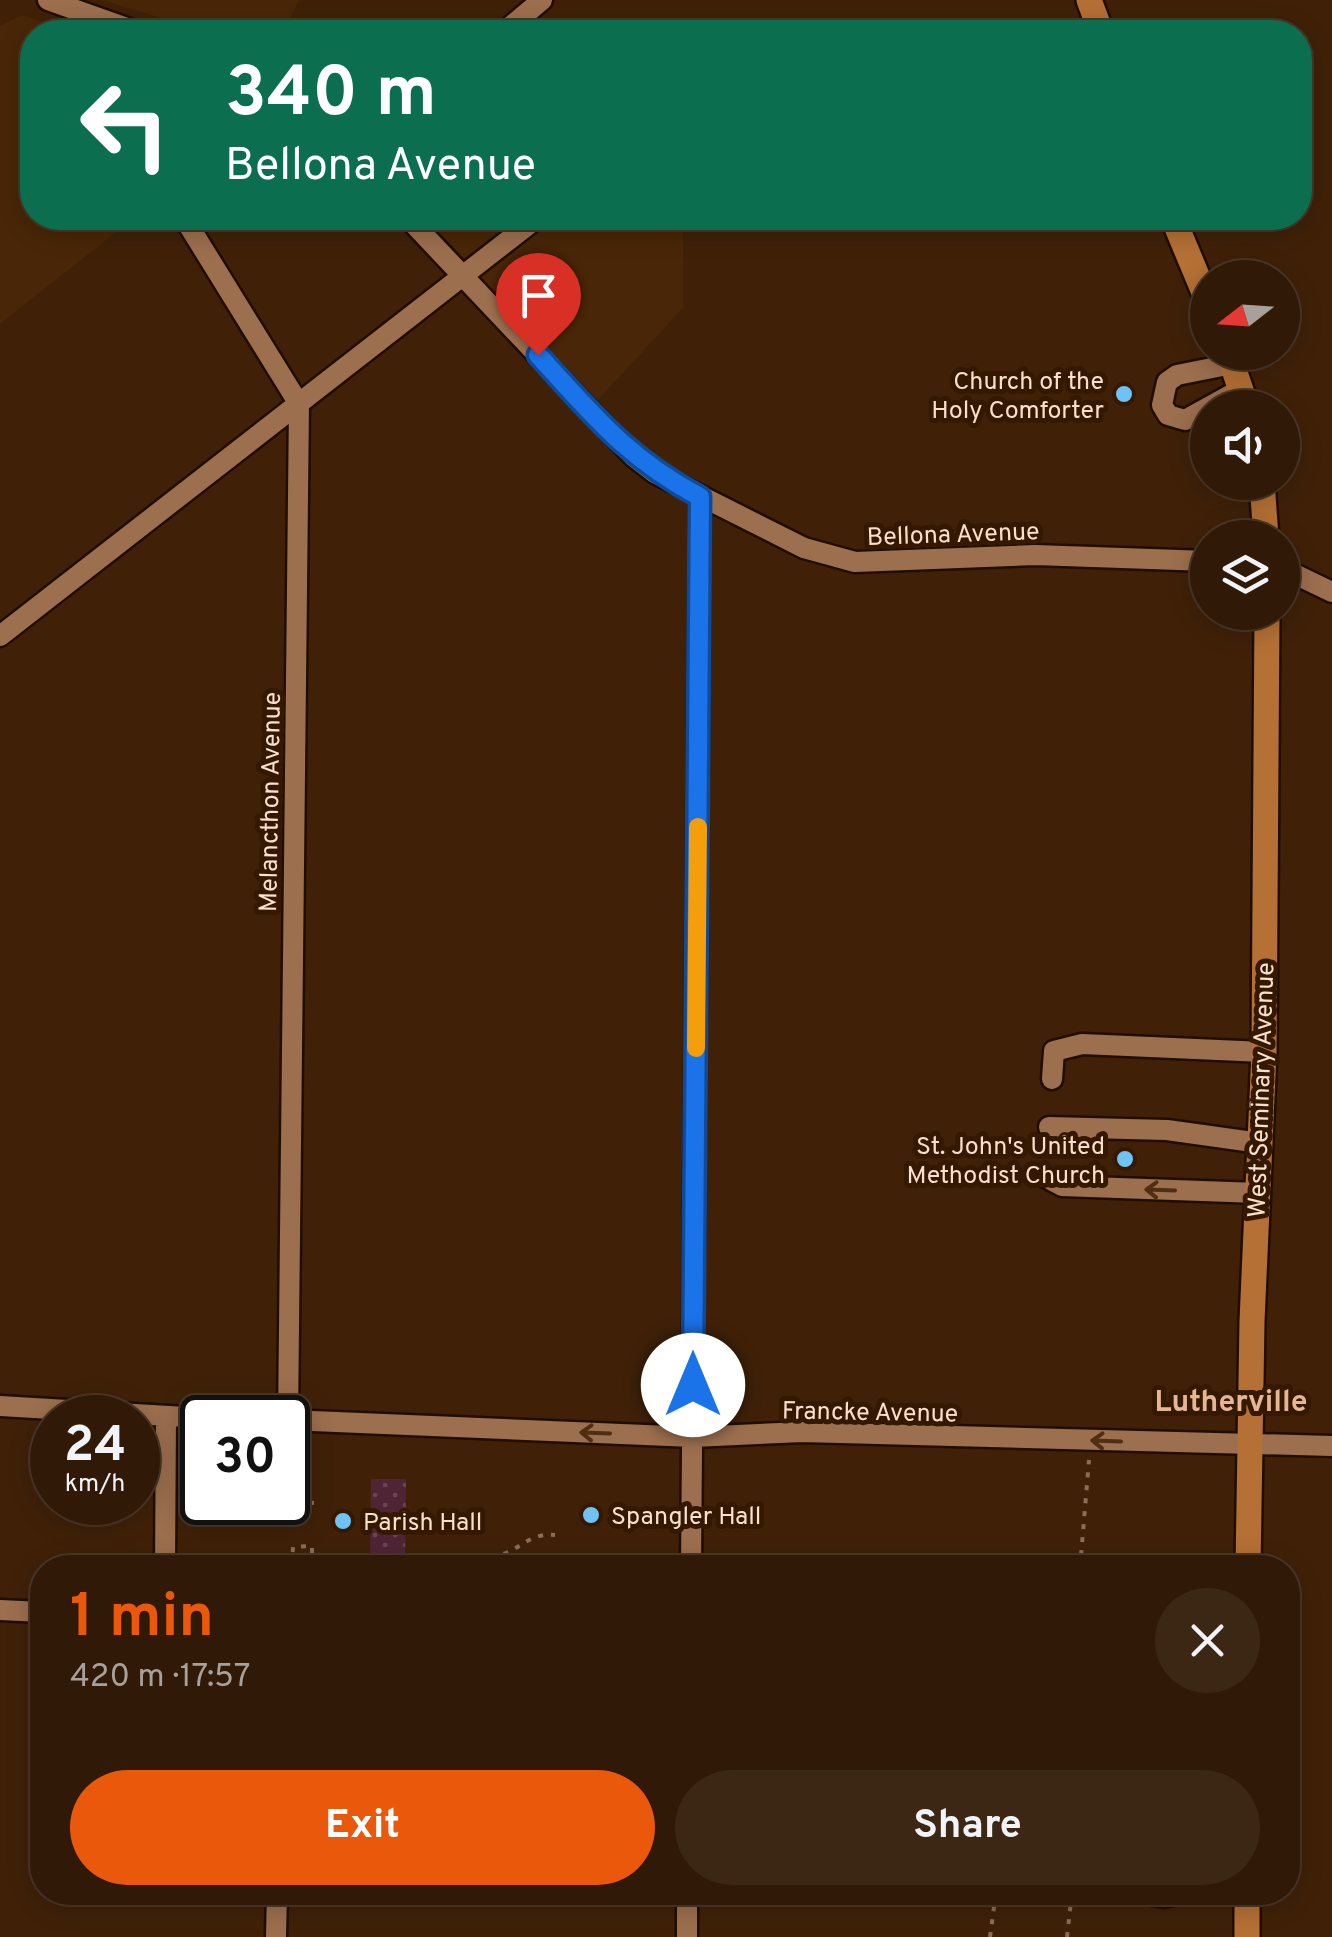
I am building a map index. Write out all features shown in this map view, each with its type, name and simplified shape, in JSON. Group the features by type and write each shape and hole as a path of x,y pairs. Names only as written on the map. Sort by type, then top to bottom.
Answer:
{"main road":[{"path":"1178,230 1190,260"},
{"name":"West Seminary Avenue","path":"1248,1555 1264,1052 1267,630"},
{"path":"1246,1937 1247,1905"}],"street":[{"path":"48,0 104,20"},
{"path":"518,20 542,0"},
{"path":"191,230 299,404"},
{"name":"Bellona Avenue","path":"420,230 654,474 804,548 855,562 1035,555 1190,559"},
{"path":"0,636 522,230"},
{"path":"1190,418 1168,415 1162,405 1167,382 1195,370"},
{"name":"Melancthon Avenue","path":"288,1395 299,404"},
{"path":"691,1555 700,497"},
{"path":"1300,577 1332,592"},
{"path":"1052,1078 1054,1051 1082,1044 1264,1052"},
{"path":"1049,1128 1167,1130 1260,1143"},
{"path":"1047,1178 1062,1186 1258,1193"},
{"path":"0,1406 180,1418"},
{"path":"165,1555 166,1418"},
{"name":"Francke Avenue","path":"310,1421 693,1437 803,1432 1332,1446"},
{"path":"0,1610 30,1611"},
{"path":"276,1937 277,1905"},
{"path":"687,1905 687,1937"}],"path":[{"path":"1081,1555 1089,1460"},
{"path":"310,1503 314,1503"},
{"path":"506,1555 538,1534 555,1535"},
{"path":"293,1555 293,1547 312,1543 312,1555"},
{"path":"990,1937 994,1905"},
{"path":"1067,1937 1071,1905"}],"shaded area":[{"path":"102,0 299,0 289,20 168,20"},
{"path":"22,15 37,20 20,20 20,230 119,230 0,324 0,26"},
{"path":"438,230 683,230 683,308 595,403"},
{"path":"371,1479 406,1479 405,1555 370,1555"}],"slow traffic":[{"path":"696,1048 698,827"}],"place":[{"name":"Church of the Holy Comforter","path":"1124,394"},
{"name":"St. John's United Methodist Church","path":"1125,1159"},
{"name":"Spangler Hall","path":"591,1515"},
{"name":"Parish Hall","path":"343,1521"}],"district":[{"name":"Lutherville","path":"1231,1401"}],"route":[{"path":"538,355 633,456 654,474 700,497 693,1385"}]}
